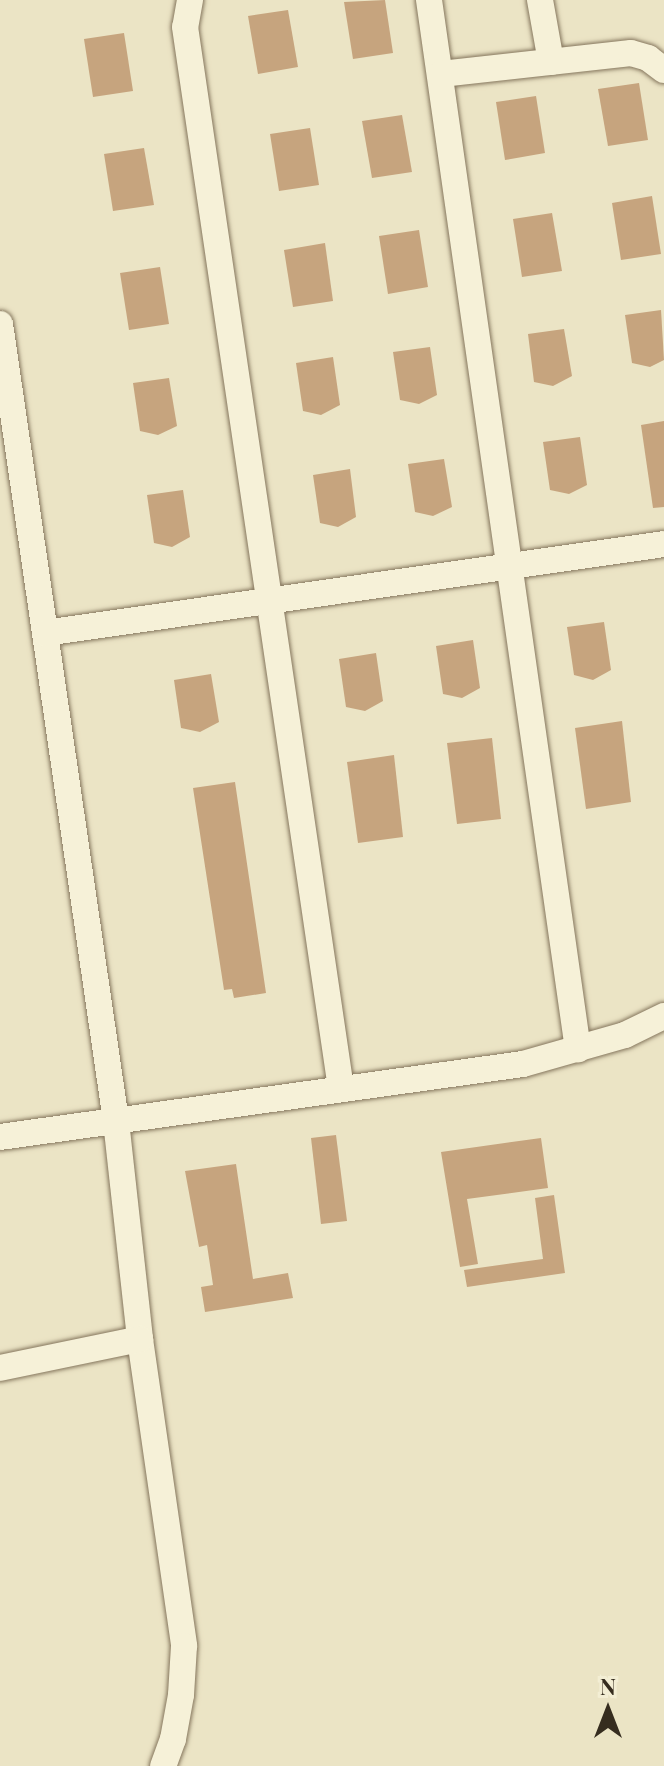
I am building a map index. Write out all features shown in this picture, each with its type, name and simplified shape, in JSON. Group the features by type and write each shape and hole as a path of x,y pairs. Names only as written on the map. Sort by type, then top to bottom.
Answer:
{"street":[{"path":"190,0 185,27 341,1088"},
{"path":"429,0 578,1049"},
{"path":"540,0 551,62"},
{"path":"441,74 631,53 648,58 664,70"},
{"path":"0,324 116,1121 140,1339 184,1646 181,1695 173,1739 163,1766"},
{"path":"45,633 664,544"},
{"path":"0,1137 523,1064 625,1035 664,1016"},
{"path":"0,1368 140,1339"}],"building":[{"path":"385,0 393,53 353,59 344,2"},
{"path":"288,10 298,67 258,74 248,16"},
{"path":"124,33 133,91 93,97 84,39"},
{"path":"639,83 648,140 608,146 598,89"},
{"path":"536,96 545,153 505,160 496,102"},
{"path":"402,115 412,172 372,178 362,121"},
{"path":"310,128 319,185 279,191 270,134"},
{"path":"144,148 154,205 113,211 104,154"},
{"path":"652,196 661,254 621,260 612,203"},
{"path":"552,213 562,271 522,277 513,219"},
{"path":"419,230 428,287 388,294 379,236"},
{"path":"325,243 333,301 293,307 284,250"},
{"path":"160,267 169,324 129,330 120,273"},
{"path":"661,310 664,360 650,367 632,363 625,315"},
{"path":"564,329 572,376 553,386 534,382 528,334"},
{"path":"430,347 437,395 419,404 400,400 393,352"},
{"path":"333,357 340,405 321,415 303,411 296,363"},
{"path":"169,378 177,426 158,435 140,431 133,383"},
{"path":"664,421 664,507 653,508 641,425"},
{"path":"580,437 587,485 569,494 550,490 543,442"},
{"path":"444,459 452,507 433,516 415,512 408,464"},
{"path":"350,469 356,517 338,527 320,523 313,475"},
{"path":"183,490 190,537 172,547 154,543 147,495"},
{"path":"604,622 611,670 593,680 574,675 567,627"},
{"path":"473,640 480,688 462,698 443,694 436,646"},
{"path":"376,653 383,701 365,711 346,707 339,659"},
{"path":"211,674 219,722 200,732 181,728 174,680"},
{"path":"622,721 631,802 586,809 575,728"},
{"path":"492,738 501,819 457,824 447,743"},
{"path":"394,755 403,837 358,843 347,762"},
{"path":"235,782 266,993 234,998 232,989 224,990 193,788"},
{"path":"336,1135 347,1221 321,1224 311,1138"},
{"path":"541,1138 548,1188 467,1199 478,1264 460,1267 441,1152"},
{"path":"236,1164 253,1279 288,1273 293,1298 205,1312 201,1287 213,1285 207,1245 199,1247 185,1171"},
{"path":"554,1195 565,1273 467,1287 464,1270 543,1259 535,1198"}]}
